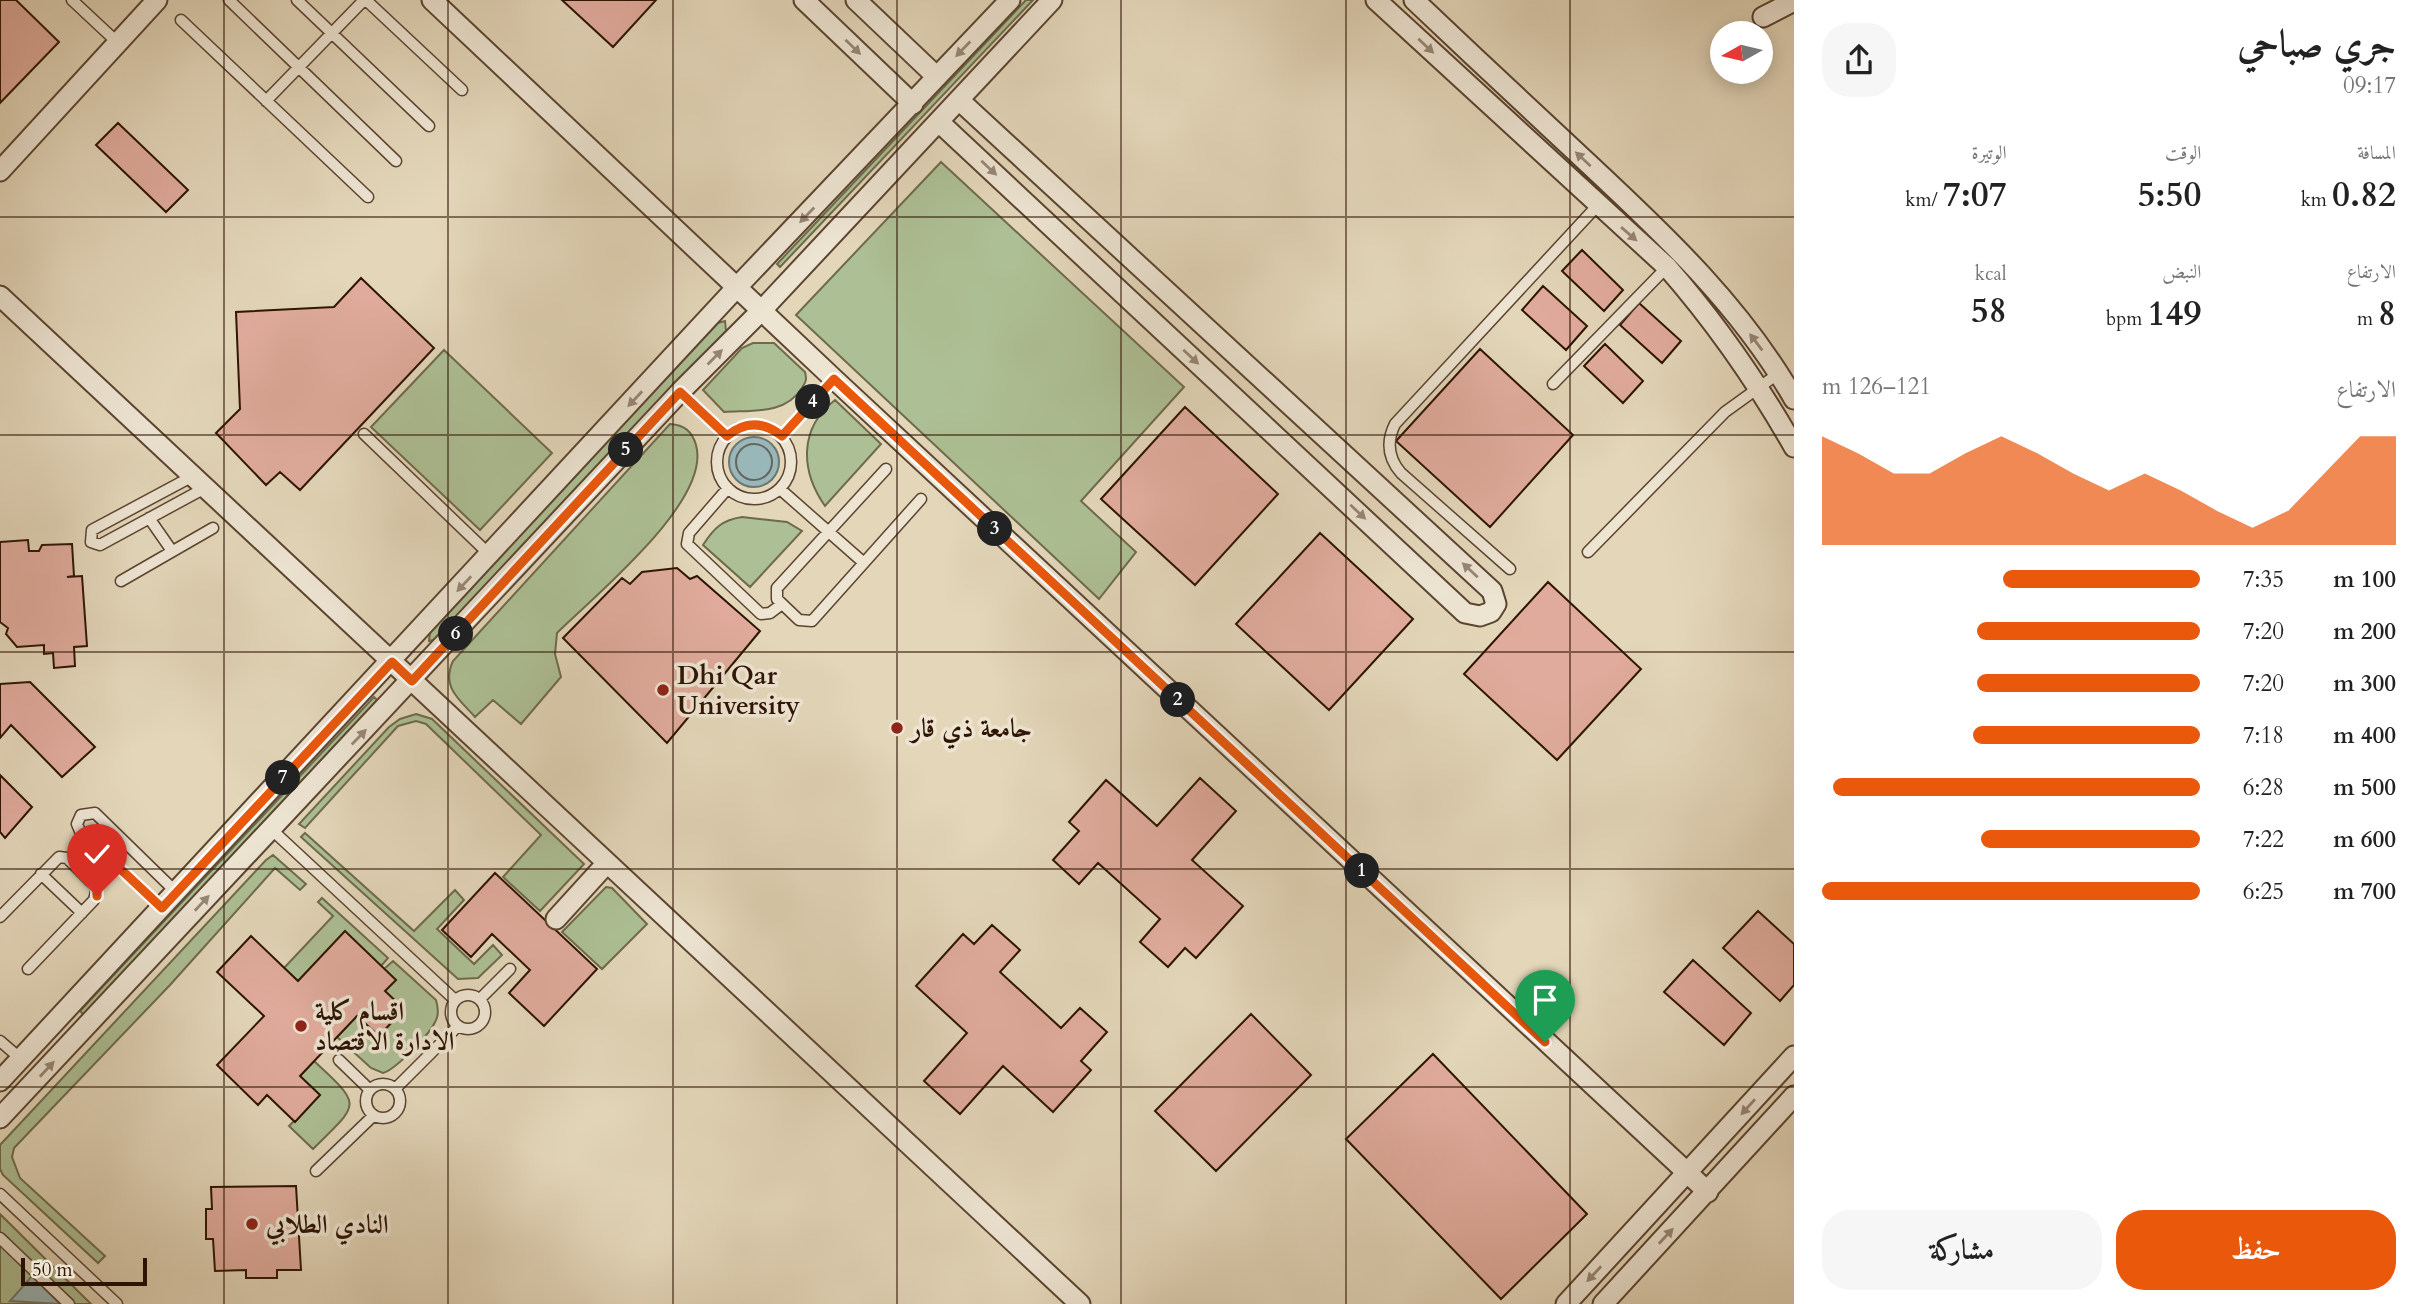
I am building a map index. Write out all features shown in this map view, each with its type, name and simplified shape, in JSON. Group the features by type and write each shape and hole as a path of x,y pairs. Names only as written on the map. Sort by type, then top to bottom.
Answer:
{"street":[{"path":"0,172 157,0"},
{"path":"432,0 834,379 1708,1192"},
{"path":"804,0 913,104"},
{"path":"856,0 937,77"},
{"path":"0,1082 491,556 737,287 1010,0"},
{"path":"0,1118 680,392 762,310 1052,0"},
{"path":"1376,0 1597,206 1667,267 1709,315 1759,385 1794,447"},
{"path":"1414,0 1682,251 1724,299 1779,372 1794,398"},
{"path":"1763,17 1794,1"},
{"path":"939,122 1465,613 1480,616 1491,612 1496,604 1492,591 959,100"},
{"path":"0,296 1080,1304"},
{"path":"1161,329 1180,304"},
{"path":"1276,436 1297,411"},
{"path":"1400,552 1425,528"},
{"path":"556,919 607,863"},
{"path":"64,1013 83,1030"},
{"path":"1566,1304 1794,1056"},
{"path":"1603,1304 1794,1096"}],"lane":[{"path":"72,0 118,43"},
{"path":"229,0 396,161"},
{"path":"297,0 429,126"},
{"path":"267,101 365,0 462,90"},
{"path":"181,20 368,197"},
{"path":"1510,569 1401,473 1391,457 1389,440 1395,424 1597,206"},
{"path":"1553,384 1682,251"},
{"path":"1588,552 1725,412 1779,372"},
{"path":"782,436 834,379"},
{"path":"680,392 727,436"},
{"path":"748,424 772,428 782,436 792,457 791,468 780,489 760,499 737,495 728,488 717,468 720,445 727,436 748,424"},
{"path":"364,434 491,556"},
{"path":"886,469 777,588 776,596 782,604 803,622 812,621 921,499"},
{"path":"199,482 149,518 100,545 94,544 89,538 92,530 199,482"},
{"path":"728,488 689,533 687,544 761,614 770,613 782,604"},
{"path":"780,489 864,563"},
{"path":"149,518 172,551"},
{"path":"121,581 213,528"},
{"path":"162,908 80,831 80,814 95,813 177,892"},
{"path":"271,829 455,1000"},
{"path":"0,917 56,858 64,857 97,888 97,896 28,969"},
{"path":"93,883 113,862"},
{"path":"41,874 82,913"},
{"path":"480,999 510,970"},
{"path":"463,995 480,999 485,1007 481,1023 475,1028 458,1026 452,1019 451,1009 455,1000 463,995"},
{"path":"395,1089 458,1026"},
{"path":"0,1041 22,1059"},
{"path":"340,1060 370,1090"},
{"path":"378,1084 387,1084 395,1089 400,1096 397,1112 390,1118 373,1116 367,1108 366,1098 370,1090 378,1084"},
{"path":"316,1171 373,1116"},
{"path":"0,1194 117,1304"},
{"path":"0,1238 69,1304"}],"green space":[{"path":"1026,0 1033,0 780,267 777,264"},
{"path":"941,162 1184,387 1081,501 1136,552 1099,599 796,315"},
{"path":"725,321 726,331 438,639 429,641 430,632 718,323"},
{"path":"753,343 774,343 805,372 805,382 795,397 777,407 757,411 724,412 703,390 742,348"},
{"path":"444,350 552,453 480,530 371,427"},
{"path":"835,400 881,444 825,506 811,478 807,450 815,423"},
{"path":"670,424 690,432 696,445 696,468 686,493 669,519 621,572 557,633 555,654 561,677 521,724 493,700 475,717 450,685 453,661"},
{"path":"742,517 787,522 802,531 750,587 703,545 719,526"},
{"path":"374,697 377,700 84,1015 80,1011"},
{"path":"416,714 432,719 584,864 540,911 503,877 541,835 426,724 416,721 398,726 305,828 299,824 389,727 400,719"},
{"path":"305,833 414,931 455,890 464,900 437,929 474,964 493,945 502,955 478,978 458,979 301,837"},
{"path":"273,855 306,884 300,890 275,868 170,985 14,1148 12,1157 20,1178 105,1256 98,1263 3,1175 0,1169 0,1145"},
{"path":"606,887 612,888 647,924 602,969 562,932"},
{"path":"322,898 388,958 381,966 345,932 298,981 284,968 333,916 318,902"},
{"path":"393,961 436,1000 438,1014 432,1028 420,1043 383,1073 371,1068 337,1037 357,1016 379,1036 404,1009 385,991 396,980 384,969"},
{"path":"314,1061 341,1088 350,1105 340,1122 313,1149 289,1126 320,1095 300,1076"},
{"path":"0,1214 91,1304 0,1304"}],"water":[{"path":"754,437 772,444 779,462 772,480 754,487 736,480 729,462 736,444"},
{"path":"32,1276 60,1304 10,1301"}],"building":[{"path":"0,0 16,0 59,42 0,103"},
{"path":"562,0 656,0 613,47"},
{"path":"118,123 188,190 166,212 96,145"},
{"path":"1582,250 1623,290 1604,311 1562,271"},
{"path":"361,278 434,348 300,490 280,472 266,485 216,433 240,409 236,312 334,307"},
{"path":"1543,286 1587,326 1566,350 1522,310"},
{"path":"1639,303 1681,341 1662,363 1620,325"},
{"path":"1605,344 1643,381 1623,403 1584,366"},
{"path":"1480,349 1573,435 1490,527 1396,441"},
{"path":"1185,407 1278,494 1195,585 1101,499"},
{"path":"1320,533 1413,619 1329,710 1236,624"},
{"path":"28,540 29,551 39,551 42,545 72,544 74,576 67,577 82,576 87,646 74,647 75,666 54,668 53,653 44,654 44,645 17,647 6,634 8,628 0,622 0,542"},
{"name":"Dhi Qar University","path":"677,568 690,579 697,576 760,631 667,743 563,638 622,578 630,584 642,572"},
{"path":"1548,582 1641,669 1557,760 1464,674"},
{"path":"30,682 95,747 62,777 11,725 0,738 0,684"},
{"path":"0,775 32,807 5,838 0,832"},
{"path":"1200,778 1236,811 1192,860 1243,906 1196,958 1185,948 1168,967 1140,942 1160,919 1098,863 1079,884 1053,860 1079,831 1069,822 1106,780 1157,826"},
{"name":"اقسام كلية الادارة الاقتصاد","path":"495,873 597,969 544,1026 509,993 530,970 492,934 471,957 442,930"},
{"path":"1758,911 1794,944 1794,985 1780,1001 1723,948"},
{"path":"992,925 1020,950 1000,972 1061,1028 1080,1008 1107,1032 1081,1061 1091,1070 1053,1112 1003,1066 960,1114 924,1081 967,1033 916,986 963,934 974,944"},
{"name":"اقسام كلية الادارة الاقتصاد","path":"345,931 396,980 385,991 404,1009 379,1036 357,1016 300,1076 320,1095 295,1122 267,1095 258,1105 217,1065 264,1016 217,972 251,936 298,981"},
{"path":"1693,960 1751,1013 1724,1045 1664,992"},
{"path":"1251,1014 1311,1075 1216,1171 1155,1111"},
{"path":"1433,1054 1587,1214 1501,1299 1346,1139"},
{"name":"النادي الطلابي","path":"296,1186 301,1270 277,1270 277,1278 246,1278 246,1270 215,1271 213,1239 206,1239 206,1209 212,1209 211,1187"}],"place":[{"name":"Dhi Qar University","path":"663,690"},
{"name":"جامعة ذي قار","path":"897,728"},
{"name":"اقسام كلية الادارة الاقتصاد","path":"301,1026"},
{"name":"النادي الطلابي","path":"252,1224"}],"route":[{"path":"97,896 97,888 93,883 113,862 162,908 392,662 412,681 680,392 727,436 736,428 760,424 772,428 782,436 834,379 1545,1042"}]}
